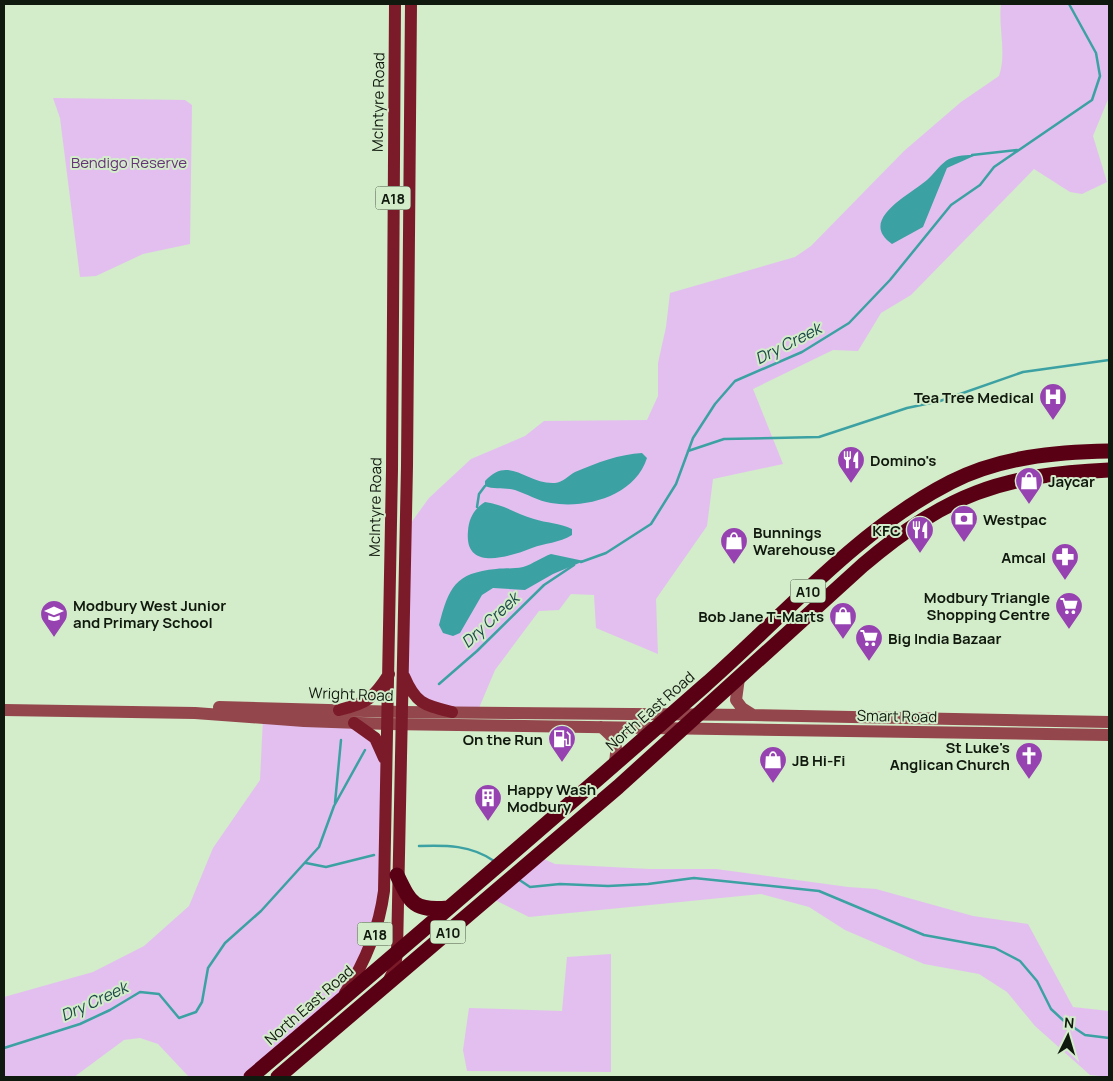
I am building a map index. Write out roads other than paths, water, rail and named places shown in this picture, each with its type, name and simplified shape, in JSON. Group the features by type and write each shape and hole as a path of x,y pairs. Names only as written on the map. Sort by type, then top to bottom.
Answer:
{"highway":[{"name":"North East Road","path":"251,1077 657,728 875,531 938,490 990,466 1026,458 1070,452 1109,451"},
{"name":"A10","path":"278,1077 698,716 863,565 924,518 952,503 992,486 1054,474 1109,470"},
{"path":"938,490 960,487 988,479 992,486"},
{"path":"913,505 924,518"},
{"path":"397,875 407,896 418,907 430,909 448,908"}],"main road":[{"path":"389,4 395,21"},
{"name":"McIntyre Road","path":"387,984 394,968 397,952 395,718 389,674 395,4"},
{"name":"McIntyre Road","path":"340,1001 367,956 382,906 386,766 402,671 407,466 411,4"},
{"path":"402,671 411,692 418,700 431,707 452,712"},
{"path":"339,710 361,704 372,698 389,674"},
{"path":"739,678 736,700 742,708 753,715"},
{"name":"Wright Road","path":"4,703 339,710 395,718 601,727 684,728"},
{"name":"Wright Road","path":"4,710 195,713 354,723 452,712 698,716"},
{"name":"Smart Road","path":"698,716 753,715 1109,722"},
{"path":"354,723 375,738 386,766"},
{"path":"601,727 611,735 616,744 618,751 614,765"},
{"name":"Smart Road","path":"684,728 1109,735"}],"water":[{"path":"965,155 976,155 947,168 923,227 892,244 883,235 880,226 883,217 890,208 927,180 949,159"},
{"path":"642,453 647,458 641,471 632,482 621,491 594,501 579,504 551,503 515,490 485,486 485,481 494,473 502,470 510,470 536,480 555,483 575,472 600,462 625,455"},
{"path":"485,502 534,519 567,527 572,529 572,535 562,540 512,555 490,558 480,557 473,552 469,544 468,531 473,514"},
{"path":"551,554 584,561 553,574 525,590 493,588 482,595 460,633 453,636 443,633 439,625 446,601 456,584 463,578 482,571 523,567"}],"waterway":[{"name":"Dry Creek","path":"581,562 606,553 651,524 676,484 693,438 715,404 735,381 802,352 849,323 890,280 951,205 980,185 994,167 1092,100 1100,76 1096,53 1069,4"},
{"path":"972,155 1017,150"},
{"path":"688,451 724,439 819,437 907,408 940,401 1023,372 1109,360"},
{"path":"477,507 479,494 485,486"},
{"name":"Dry Creek","path":"439,684 477,651 544,585 574,565"},
{"path":"335,803 341,740"},
{"name":"Dry Creek","path":"4,1048 80,1024 110,1010 140,992 159,994 179,1018 196,1012 202,1002 208,968 225,943 261,911 319,847 334,806 365,750"},
{"path":"419,846 458,847 476,852 494,861"},
{"path":"306,863 326,867 374,855"},
{"path":"518,879 530,887 560,884 608,886 648,884 694,878 819,891 924,935 995,948 1020,961 1037,981 1051,1009 1064,1021 1085,1035 1109,1038"}],"place":[{"name":"Tea Tree Medical","path":"1053,421"},
{"name":"Domino's","path":"851,484"},
{"name":"Jaycar","path":"1029,505"},
{"name":"Westpac","path":"964,543"},
{"name":"KFC","path":"920,554"},
{"name":"Bunnings Warehouse","path":"734,565"},
{"name":"Amcal","path":"1065,581"},
{"name":"Modbury Triangle Shopping Centre","path":"1069,630"},
{"name":"Modbury West Junior and Primary School","path":"54,638"},
{"name":"Bob Jane T-Marts","path":"843,640"},
{"name":"Big India Bazaar","path":"869,662"},
{"name":"On the Run","path":"562,763"},
{"name":"St Luke's Anglican Church","path":"1029,780"},
{"name":"JB Hi-Fi","path":"773,784"},
{"name":"Happy Wash Modbury","path":"488,822"}],"park label":[{"name":"Bendigo Reserve","path":"129,162"}]}
